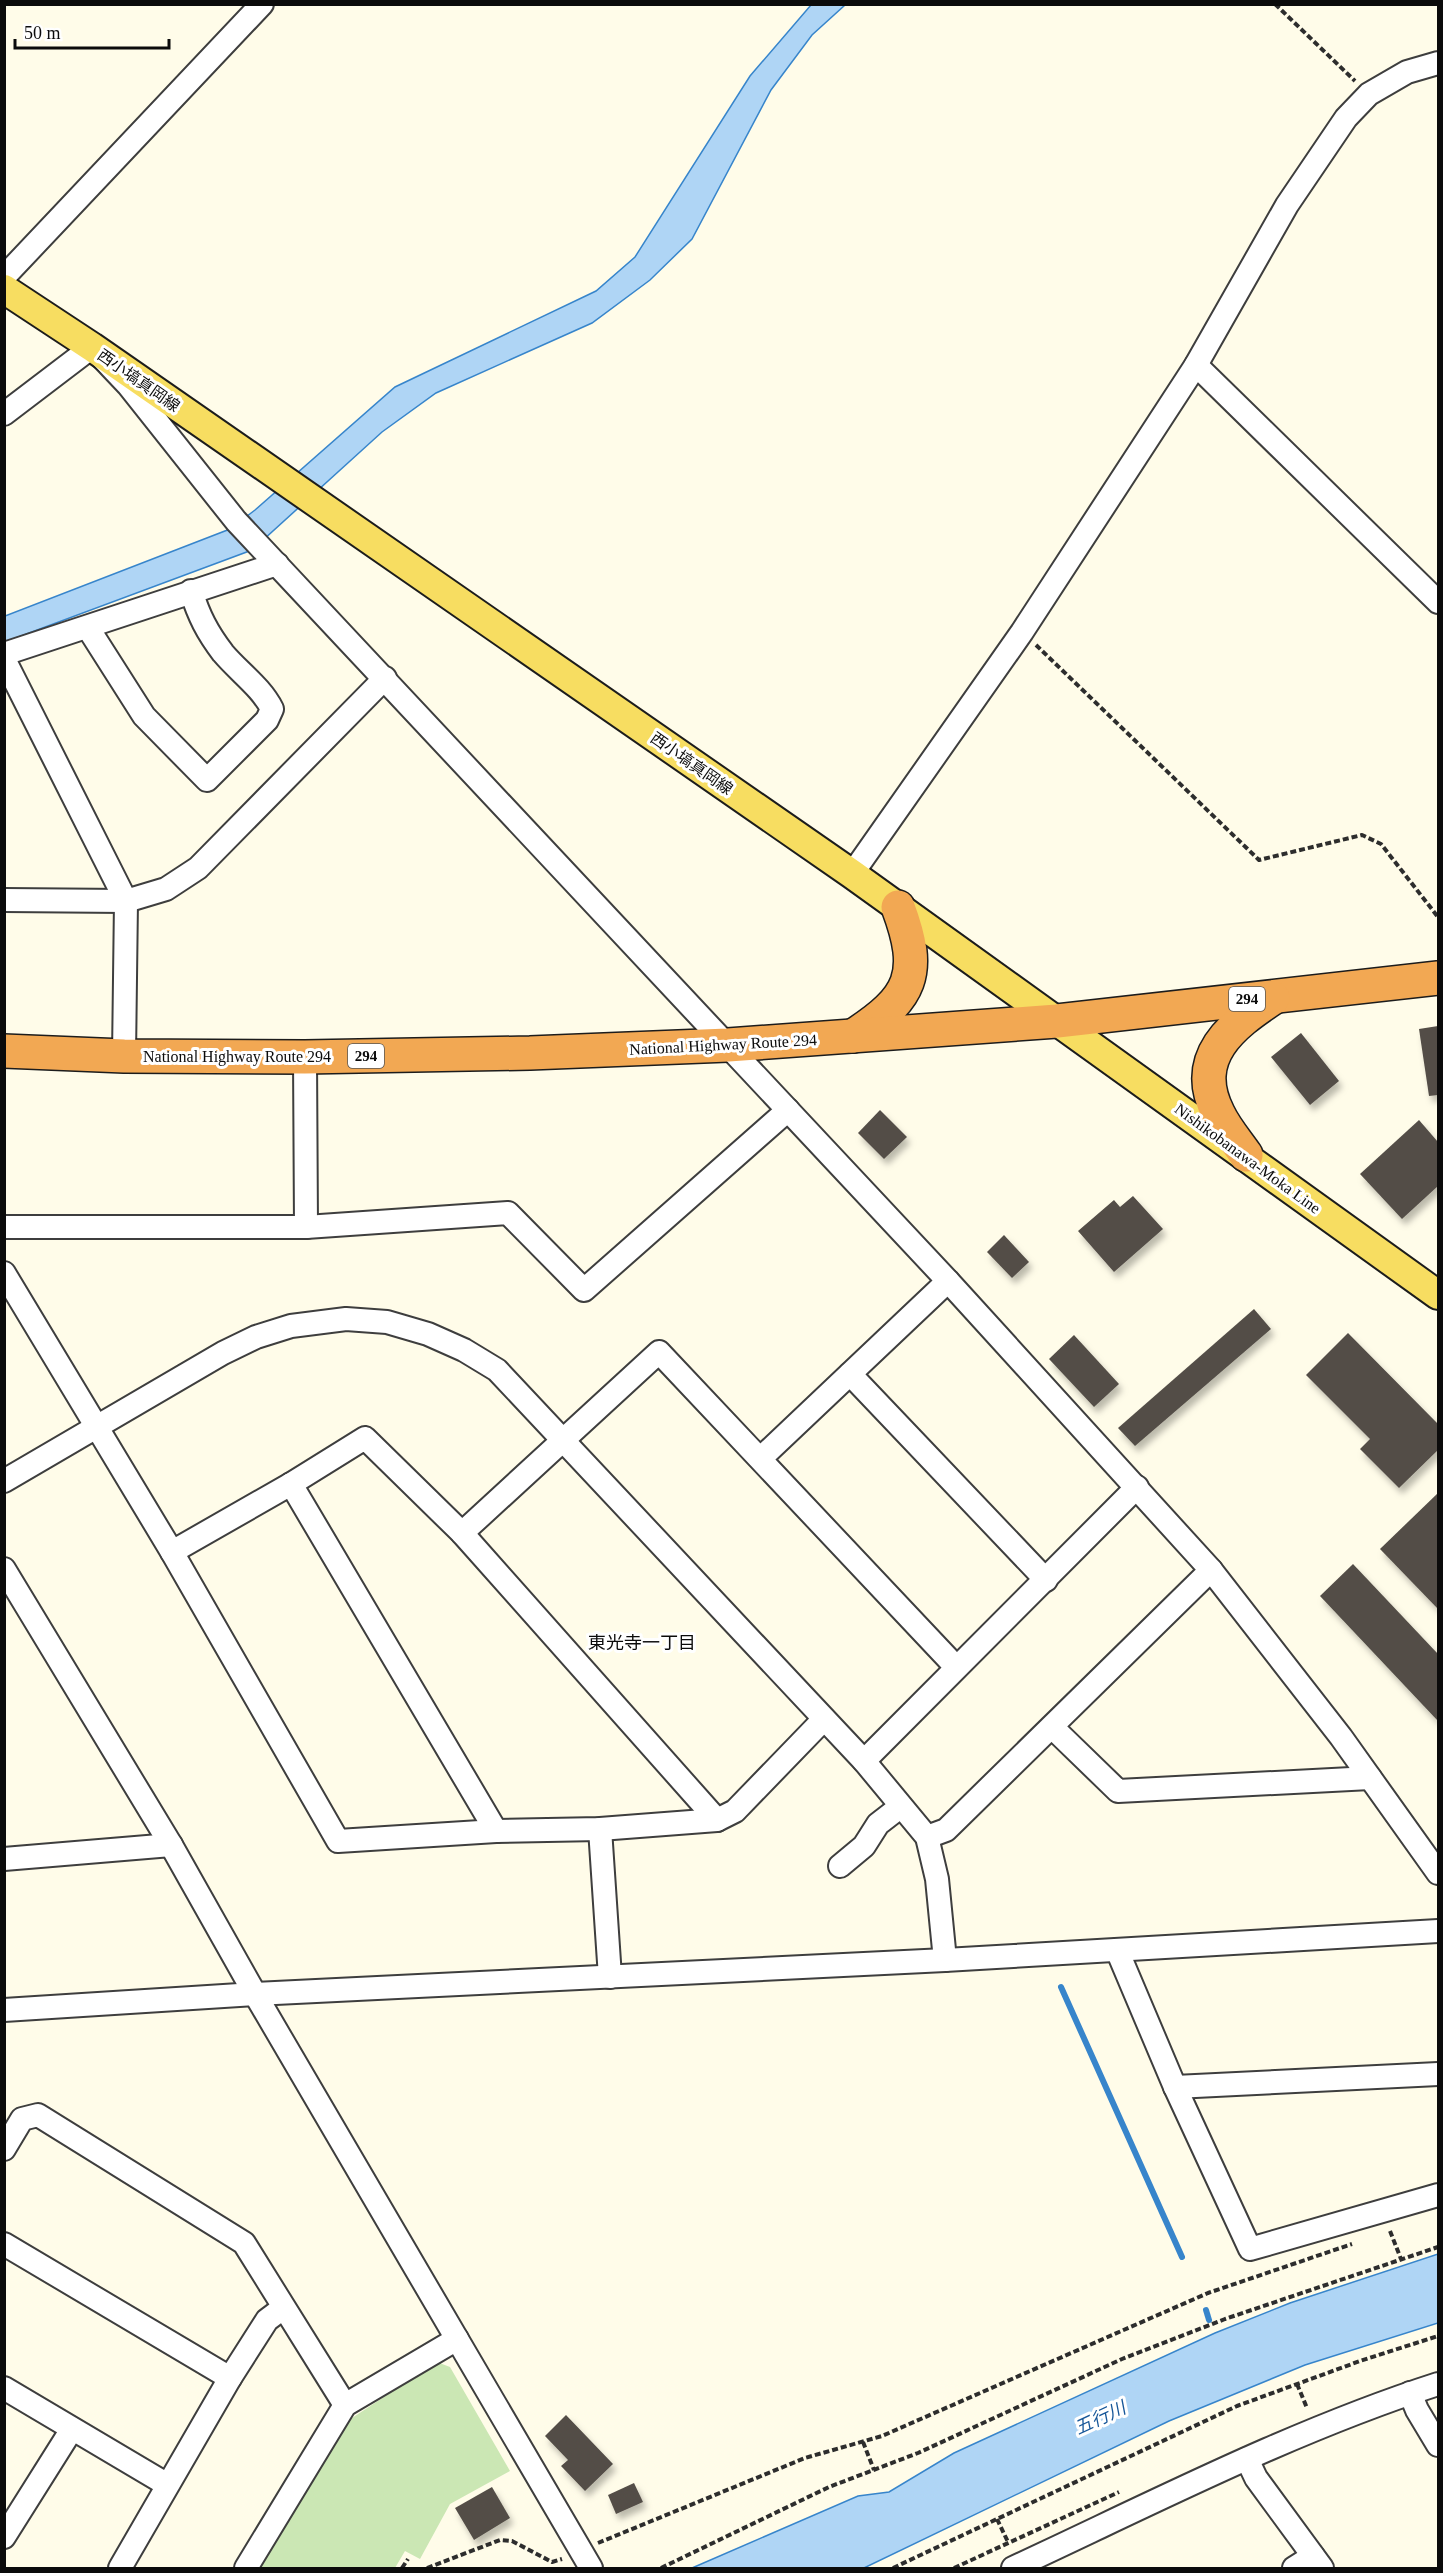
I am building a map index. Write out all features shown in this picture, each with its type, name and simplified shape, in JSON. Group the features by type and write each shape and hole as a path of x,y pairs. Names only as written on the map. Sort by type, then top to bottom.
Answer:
{"highway":[{"path":"854,1036 881,1018 897,1003 909,975 912,959 908,936 898,907"},
{"name":"National Highway Route 294","path":"4,1051 124,1056 305,1057 530,1053 728,1045 1057,1022 1438,978"},
{"path":"1246,1155 1218,1112 1211,1090 1210,1071 1215,1050 1226,1034 1246,1017 1278,996"}],"main road":[{"name":"西小塙真岡線","path":"4,289 92,347 852,874 1057,1022"},
{"name":"Nishikobanawa-Moka Line","path":"1057,1022 1246,1155 1438,1295"}],"street":[{"path":"4,277 262,4"},
{"path":"852,874 1022,632 1196,365 1287,205 1346,118 1368,93 1407,72 1438,63"},
{"path":"4,414 92,347 128,386 236,521 948,1281 1211,1570 1284,1662 1438,1873"},
{"path":"1196,365 1438,602"},
{"path":"4,654 277,564"},
{"path":"88,628 144,717 207,780 267,720 272,709 267,698 224,654 202,623 191,591"},
{"path":"4,659 126,901 124,1056"},
{"path":"4,900 126,901 166,889 198,868 385,678"},
{"path":"305,1057 306,1227"},
{"path":"4,1227 306,1227 508,1213 584,1290 788,1110"},
{"path":"4,1273 172,1552 338,1840 496,1831 600,1829 717,1820 735,1810 824,1719"},
{"path":"761,1458 948,1281"},
{"path":"4,1481 223,1353 256,1337 291,1326 346,1319 387,1322 428,1334 464,1350 497,1370 565,1440 864,1761 927,1837 937,1879 945,1960"},
{"path":"462,1533 660,1352 956,1668"},
{"path":"850,1374 1046,1580"},
{"path":"172,1552 291,1484 365,1438 462,1533 717,1820"},
{"path":"291,1484 496,1831"},
{"path":"864,1761 1137,1487"},
{"path":"4,1569 171,1845 255,1994 585,2557"},
{"path":"927,1837 946,1830 1211,1570"},
{"path":"1052,1727 1118,1791 1370,1778"},
{"path":"840,1866 864,1846 878,1824 900,1807"},
{"path":"600,1829 610,1977"},
{"path":"7,1855 171,1845"},
{"path":"4,2010 255,1994 945,1960 1438,1931"},
{"path":"1117,1950 1175,2087 1250,2249 1438,2194"},
{"path":"1175,2087 1438,2074"},
{"path":"4,2149 22,2119 38,2115 244,2243 345,2405"},
{"path":"4,2244 230,2378"},
{"path":"120,2568 166,2484 230,2378 267,2320 283,2308"},
{"path":"246,2568 345,2405 457,2339"},
{"path":"1013,2568 1247,2459 1410,2393 1438,2384"},
{"path":"4,2388 166,2484"},
{"path":"1410,2393 1417,2410 1438,2445"},
{"path":"5,2537 72,2429"},
{"path":"1247,2459 1256,2478 1310,2564"}],"path":[{"path":"1275,4 1368,93"},
{"path":"1022,632 1259,860 1362,835 1382,844 1438,917"},
{"path":"1379,2235 1392,2230 1401,2259"},
{"path":"427,2568 500,2540 512,2541 552,2562 585,2557 805,2458 882,2436 1208,2293 1358,2242"},
{"path":"661,2568 829,2487 929,2448 1122,2359 1225,2319 1438,2247"},
{"path":"893,2568 1237,2406 1438,2336"},
{"path":"1297,2384 1307,2408"},
{"path":"863,2442 874,2470"},
{"path":"997,2519 1008,2542"},
{"path":"402,2568 408,2559"}],"green space":[{"path":"437,2362 450,2367 510,2471 450,2504 420,2559 405,2551 395,2568 259,2568 349,2420"}],"water":[{"path":"811,5 845,5 812,35 771,90 692,239 650,280 592,323 436,393 382,432 252,550 5,642 5,616 230,529 255,510 395,387 596,291 635,257 750,76"},
{"name":"五行川","path":"1438,2254 1438,2323 1305,2365 1169,2421 864,2568 692,2568 858,2496 889,2492 954,2453 1215,2333 1290,2303"}],"building":[{"path":"1438,1026 1438,1095 1429,1096 1419,1029"},
{"path":"1301,1033 1339,1081 1310,1105 1271,1057"},
{"path":"880,1110 907,1137 884,1159 858,1133"},
{"path":"1419,1120 1438,1142 1438,1186 1402,1219 1360,1174"},
{"path":"1133,1196 1163,1229 1114,1272 1078,1231 1114,1200 1120,1207"},
{"path":"1004,1235 1029,1262 1012,1278 987,1252"},
{"path":"1254,1309 1271,1329 1135,1446 1118,1428"},
{"path":"1348,1333 1438,1424 1438,1450 1399,1488 1360,1449 1370,1439 1306,1375"},
{"path":"1074,1335 1119,1384 1094,1407 1049,1359"},
{"path":"1438,1493 1438,1609 1380,1549"},
{"path":"1353,1564 1438,1654 1438,1721 1320,1596"},
{"path":"566,2415 613,2464 585,2491 561,2466 568,2460 545,2436"},
{"path":"634,2483 643,2502 616,2514 608,2495"},
{"path":"492,2487 510,2518 474,2540 455,2508"}],"waterway":[{"path":"1061,1987 1182,2257"},
{"path":"1206,2310 1209,2320"}],"district":[{"name":"東光寺一丁目","path":"642,1643"}]}
